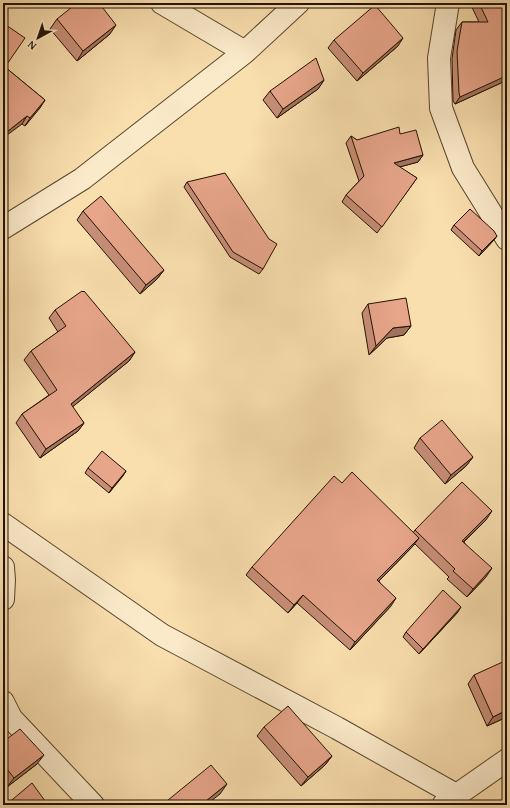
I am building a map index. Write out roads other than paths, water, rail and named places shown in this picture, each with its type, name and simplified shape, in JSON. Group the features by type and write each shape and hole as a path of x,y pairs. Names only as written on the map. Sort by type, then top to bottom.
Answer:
{"street":[{"path":"162,3 245,52"},
{"path":"3,228 82,179 245,52 298,3"},
{"path":"448,3 440,58 441,108 463,168 507,239"},
{"path":"3,524 162,635 336,728 450,800 507,760"},
{"path":"3,567 3,599"},
{"path":"3,702 11,718 93,805"}]}
